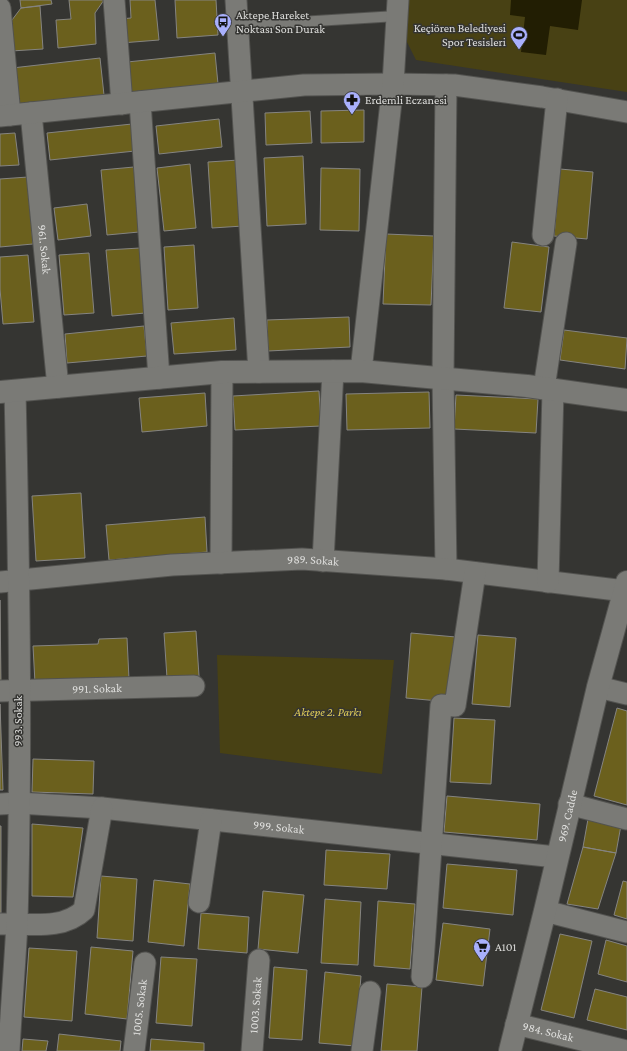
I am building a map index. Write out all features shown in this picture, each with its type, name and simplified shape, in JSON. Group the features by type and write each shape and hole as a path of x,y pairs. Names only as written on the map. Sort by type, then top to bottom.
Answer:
{"street":[{"path":"114,0 131,103 159,378"},
{"path":"227,0 233,26 258,372"},
{"path":"233,26 236,0"},
{"path":"0,8 5,115 304,85 389,84 446,85 557,100 627,112"},
{"path":"361,371 389,84 393,8"},
{"path":"446,85 443,378 446,569"},
{"path":"543,236 557,100"},
{"name":"961. Sokak","path":"31,113 58,387"},
{"path":"548,582 548,389 566,243"},
{"path":"323,561 333,371"},
{"path":"8,391 222,372 361,371 548,389 627,400"},
{"path":"221,563 222,372"},
{"name":"993. Sokak","path":"8,391 8,1051"},
{"name":"989. Sokak","path":"9,581 172,565 302,559 446,569 548,582 626,586"},
{"path":"422,977 441,704 455,706 475,573"},
{"name":"969. Cadde","path":"510,1051 598,687 626,586"},
{"name":"991. Sokak","path":"9,691 194,686"},
{"path":"598,687 627,694"},
{"name":"999. Sokak","path":"9,804 102,808 556,857"},
{"path":"569,804 627,819"},
{"path":"8,924 61,924 76,918 84,910 102,808"},
{"path":"199,902 211,820"},
{"path":"545,911 627,932"},
{"name":"1003. Sokak","path":"252,1051 259,960"},
{"name":"1005. Sokak","path":"134,1051 145,964"},
{"path":"362,1051 370,992"},
{"name":"984. Sokak","path":"516,1024 627,1051"}],"lane":[{"path":"233,26 393,8"}],"green space":[{"name":"Keçiören Belediyesi Spor Tesisleri","path":"408,0 627,0 627,92 416,60 406,40"},
{"name":"Aktepe 2. Parkı","path":"217,655 394,660 382,774 220,753"}],"shaded area":[{"path":"511,0 582,0 578,30 550,26 546,55 521,52 525,17 510,15"}],"building":[{"path":"20,0 51,0 52,4 21,8"},
{"path":"69,0 104,0 95,13 96,44 58,48 56,20 71,19"},
{"path":"130,0 155,0 159,40 121,43 119,19 131,18"},
{"path":"175,0 216,0 218,35 177,38"},
{"path":"40,6 43,49 11,51 9,24 21,8"},
{"path":"215,53 218,84 130,93 127,62"},
{"path":"100,58 104,95 17,105 12,68"},
{"path":"364,110 364,142 321,143 321,111"},
{"path":"310,111 312,143 266,145 265,113"},
{"path":"219,119 222,147 159,154 156,126"},
{"path":"132,124 135,151 50,160 47,133"},
{"path":"15,133 19,165 0,166 0,134"},
{"path":"303,156 306,224 267,226 264,158"},
{"path":"239,160 243,226 212,228 208,162"},
{"path":"190,164 196,228 164,231 157,168"},
{"path":"134,167 139,232 107,235 101,170"},
{"path":"321,168 360,169 359,231 320,230"},
{"path":"560,169 593,172 587,239 554,236"},
{"path":"28,177 33,244 0,247 0,179"},
{"path":"87,204 91,236 58,240 54,208"},
{"path":"386,234 434,236 431,305 383,304"},
{"path":"512,242 549,247 541,312 504,308"},
{"path":"194,245 198,308 168,310 164,247"},
{"path":"140,248 145,313 112,316 106,250"},
{"path":"89,253 94,313 64,315 59,255"},
{"path":"28,255 34,322 3,324 0,289 0,257"},
{"path":"349,317 350,347 268,351 267,320"},
{"path":"234,318 236,350 174,354 171,323"},
{"path":"144,326 147,356 67,363 65,334"},
{"path":"564,330 627,338 625,369 560,360"},
{"path":"319,391 321,426 235,430 233,396"},
{"path":"429,392 430,428 347,430 346,394"},
{"path":"205,393 207,426 142,432 139,398"},
{"path":"456,395 538,399 536,433 454,429"},
{"path":"81,493 85,558 36,561 32,496"},
{"path":"205,517 207,552 109,560 106,525"},
{"path":"0,600 1,685 0,685"},
{"path":"196,631 199,676 167,678 164,633"},
{"path":"411,633 456,637 450,702 406,698"},
{"path":"478,635 516,638 510,707 472,704"},
{"path":"127,638 129,679 35,683 33,646 98,644 99,639"},
{"path":"0,704 3,790 0,790"},
{"path":"617,708 627,711 627,805 594,796"},
{"path":"454,718 495,720 491,784 450,782"},
{"path":"33,759 94,761 93,794 32,792"},
{"path":"447,796 540,804 537,840 444,832"},
{"path":"588,819 621,825 616,853 583,847"},
{"path":"32,824 83,828 73,897 32,896"},
{"path":"1,826 1,913 0,913"},
{"path":"583,847 616,853 598,909 567,904"},
{"path":"326,850 390,854 387,889 324,885"},
{"path":"447,864 517,870 513,915 443,908"},
{"path":"101,876 137,879 133,941 97,938"},
{"path":"154,880 190,884 184,946 148,942"},
{"path":"623,881 627,882 627,919 614,915"},
{"path":"263,891 304,895 298,953 258,949"},
{"path":"325,899 361,902 358,965 321,963"},
{"path":"378,901 415,904 410,969 374,966"},
{"path":"201,913 249,917 247,953 198,949"},
{"path":"443,923 490,929 483,986 436,980"},
{"path":"560,934 592,941 574,1018 541,1010"},
{"path":"606,940 627,946 627,982 598,974"},
{"path":"91,947 133,951 127,1019 85,1014"},
{"path":"29,948 77,951 72,1021 24,1017"},
{"path":"161,957 197,959 192,1026 156,1023"},
{"path":"274,967 307,970 302,1040 269,1038"},
{"path":"325,972 361,976 355,1046 319,1043"},
{"path":"387,984 422,987 417,1051 381,1051"},
{"path":"595,989 627,997 627,1030 587,1020"},
{"path":"59,1034 121,1041 120,1051 57,1051"},
{"path":"23,1039 48,1041 46,1051 22,1051"},
{"path":"151,1039 204,1043 204,1051 150,1051"}],"place":[{"name":"Aktepe Hareket Noktası Son Durak","path":"223,37"},
{"name":"Keçiören Belediyesi Spor Tesisleri","path":"519,50"},
{"name":"Erdemli Eczanesi","path":"352,115"},
{"name":"A101","path":"482,962"}]}
